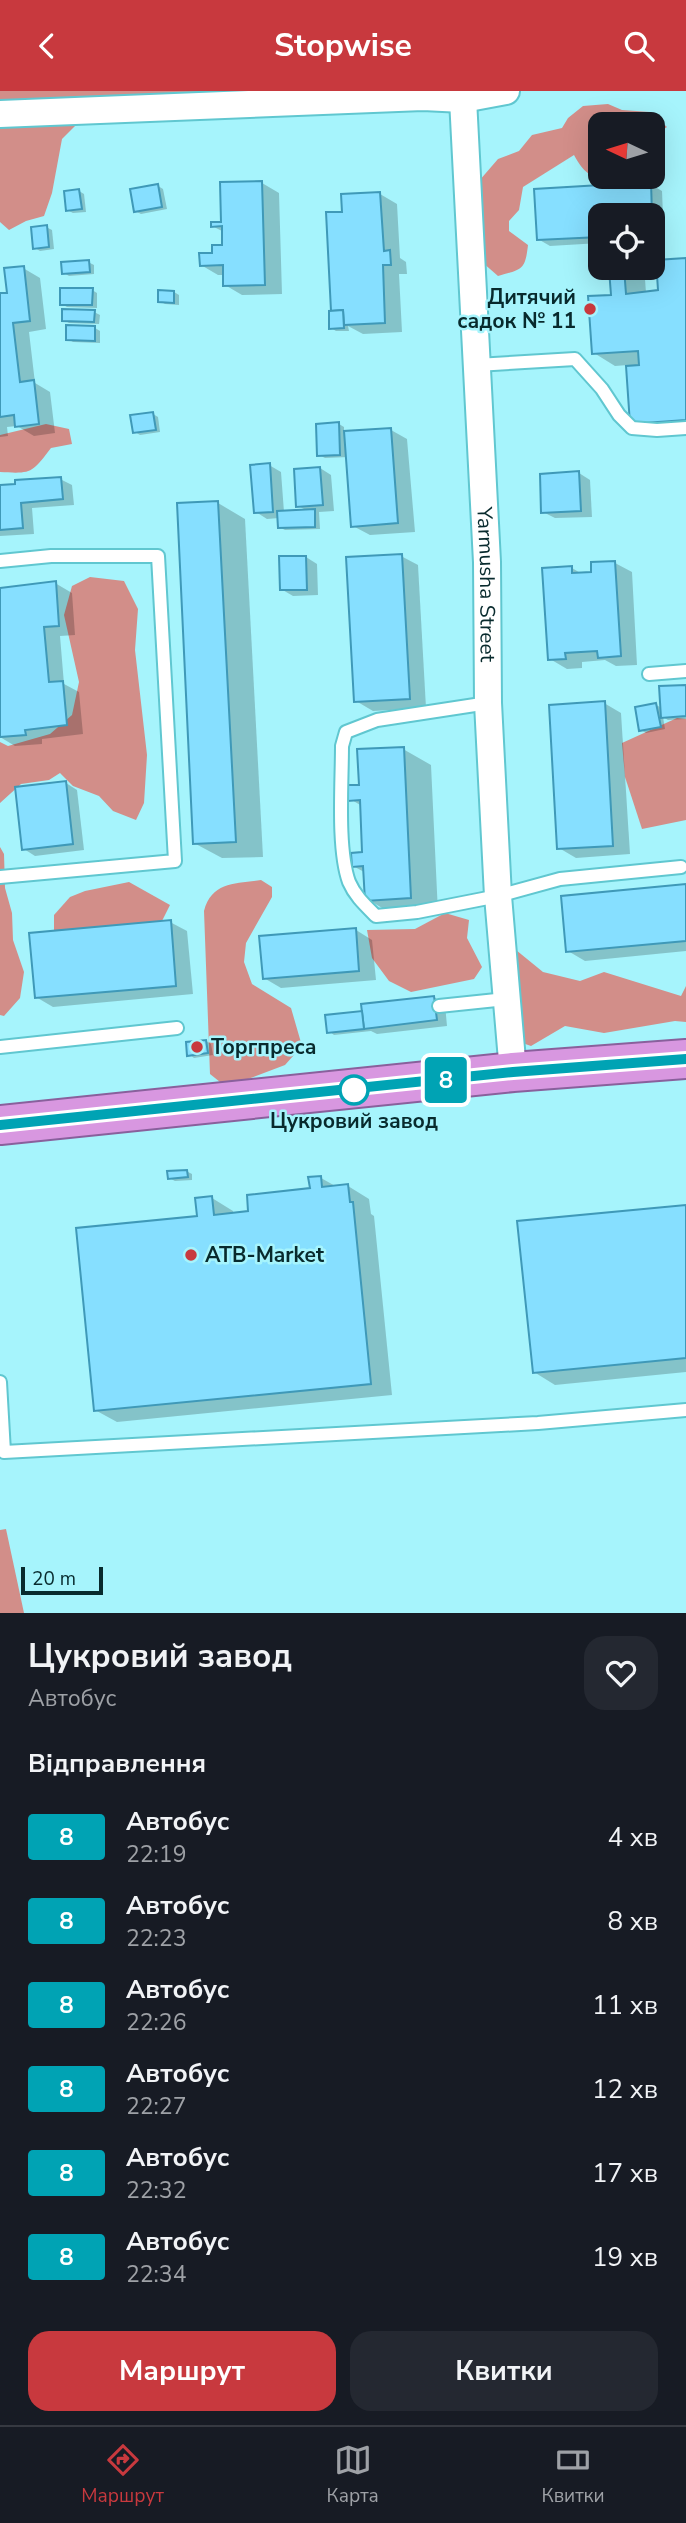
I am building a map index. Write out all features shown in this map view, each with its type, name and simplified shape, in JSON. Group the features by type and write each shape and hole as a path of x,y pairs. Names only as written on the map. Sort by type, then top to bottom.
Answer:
{"highway":[{"path":"0,1125 513,1072 686,1059"}],"street":[{"path":"0,114 423,97 463,99 506,91"},
{"name":"Yarmusha Street","path":"463,99 486,562 488,703 513,1072"}],"lane":[{"path":"477,365 575,359 632,428 686,428"},
{"path":"0,561 51,556 158,555 175,861 0,877"},
{"path":"649,674 686,671"},
{"path":"488,703 377,719 346,732 342,746 344,861 350,883 360,901 376,916 417,912 499,896 560,879 681,867"},
{"path":"439,1006 506,999"},
{"path":"0,1047 177,1028"},
{"path":"0,1382 4,1452 538,1423 686,1410"}],"shaded area":[{"path":"0,91 227,91 221,98 81,120 62,139 52,193 44,216 9,230 0,222"},
{"path":"608,104 622,110 650,112 588,112 588,173 574,155 523,187 519,210 509,221 509,231 528,245 524,264 517,270 498,276 482,262 479,181 498,159 519,151 532,135 562,128 568,118 583,106"},
{"path":"46,424 69,429 72,444 51,448 40,463 25,472 0,472 0,435"},
{"path":"90,577 124,581 138,609 135,650 147,755 144,803 136,820 113,811 99,796 73,786 60,773 49,780 21,784 0,803 0,742 8,746 50,734 72,715 79,682 64,615 72,586"},
{"path":"677,718 686,719 686,820 642,829 625,777 622,743"},
{"path":"0,847 4,854 5,888 12,913 13,940 24,972 20,998 4,1016 0,1015"},
{"path":"261,880 272,887 272,897 246,943 244,962 252,984 291,1008 302,1046 285,1065 243,1081 220,1082 210,1074 204,911 208,901 219,889"},
{"path":"129,882 170,905 158,929 54,936 54,915 70,897 85,891"},
{"path":"445,913 469,920 467,938 482,967 474,979 411,992 389,981 372,958 367,930 415,929"},
{"path":"516,950 543,972 580,981 604,972 681,996 686,986 686,1022 675,1021 604,1033 565,1026 531,1046 514,1040 504,971"},
{"path":"6,1529 24,1613 0,1613 0,1530"}],"building":[{"path":"262,181 265,285 223,286 223,265 200,266 199,253 212,253 212,245 222,245 222,226 211,227 211,222 221,222 220,182"},
{"path":"158,184 162,207 134,212 130,189"},
{"path":"588,186 588,189 651,189 652,203 588,203 588,238 537,240 534,189"},
{"path":"79,189 82,209 66,211 64,191"},
{"path":"380,192 384,251 390,250 391,265 383,265 385,323 344,325 343,310 331,311 326,212 342,212 341,194"},
{"path":"47,225 49,247 33,249 31,227"},
{"path":"686,258 686,420 630,424 626,366 639,365 638,351 592,354 588,296 611,295 610,280 625,280 626,294 658,290 657,280 665,280 665,259"},
{"path":"89,260 90,272 62,274 61,262"},
{"path":"24,266 30,321 13,323 20,382 34,380 39,424 15,427 14,415 0,417 0,293 7,293 4,268"},
{"path":"60,288 93,288 92,305 60,305"},
{"path":"158,290 174,291 174,303 158,302"},
{"path":"62,309 95,310 94,322 62,321"},
{"path":"343,310 344,328 329,329 329,311"},
{"path":"66,325 95,326 95,341 66,340"},
{"path":"153,412 156,430 133,433 130,415"},
{"path":"339,422 340,455 317,456 316,424"},
{"path":"391,428 398,523 351,527 344,431"},
{"path":"270,463 273,512 254,513 250,465"},
{"path":"320,467 323,505 296,507 294,469"},
{"path":"579,471 581,511 541,513 540,474"},
{"path":"61,477 63,499 21,503 23,528 0,530 0,485 15,484 15,480"},
{"path":"218,501 236,842 193,844 177,503"},
{"path":"315,509 315,527 278,528 277,511"},
{"path":"402,554 410,699 354,702 346,557"},
{"path":"279,556 306,556 307,590 280,590"},
{"path":"615,561 621,656 598,658 597,651 565,653 566,659 548,660 542,568 572,566 572,573 591,572 591,562"},
{"path":"56,581 59,626 44,627 49,682 63,681 67,725 25,730 26,735 0,737 0,588"},
{"path":"686,685 686,716 661,718 659,686"},
{"path":"605,701 613,846 557,849 549,705"},
{"path":"656,703 661,727 639,731 635,707"},
{"path":"404,747 411,898 365,901 363,866 352,867 351,853 362,852 360,800 348,801 348,785 359,785 357,749"},
{"path":"66,781 73,844 22,850 15,787"},
{"path":"686,884 686,941 566,952 561,896"},
{"path":"171,920 176,986 35,998 29,933"},
{"path":"356,928 359,971 263,979 259,936"},
{"path":"434,996 437,1020 364,1029 361,1004"},
{"path":"362,1011 364,1029 327,1033 325,1015"},
{"name":"Торгпреса","path":"206,1040 208,1053 187,1056 186,1042"},
{"path":"187,1170 188,1177 168,1179 167,1171"},
{"path":"321,1176 322,1187 348,1184 350,1202 353,1202 371,1384 94,1411 76,1228 197,1216 195,1198 212,1196 214,1215 248,1211 247,1195 310,1188 308,1177"},
{"path":"686,1205 686,1358 533,1373 517,1221"}],"bus line":[{"name":"8","path":"0,1125 513,1072 686,1059"}],"place":[{"name":"Дитячий садок № 11","path":"590,309"},
{"name":"Торгпреса","path":"197,1047"},
{"name":"Цукровий завод","path":"354,1090"},
{"name":"ATB-Market","path":"191,1255"}]}
